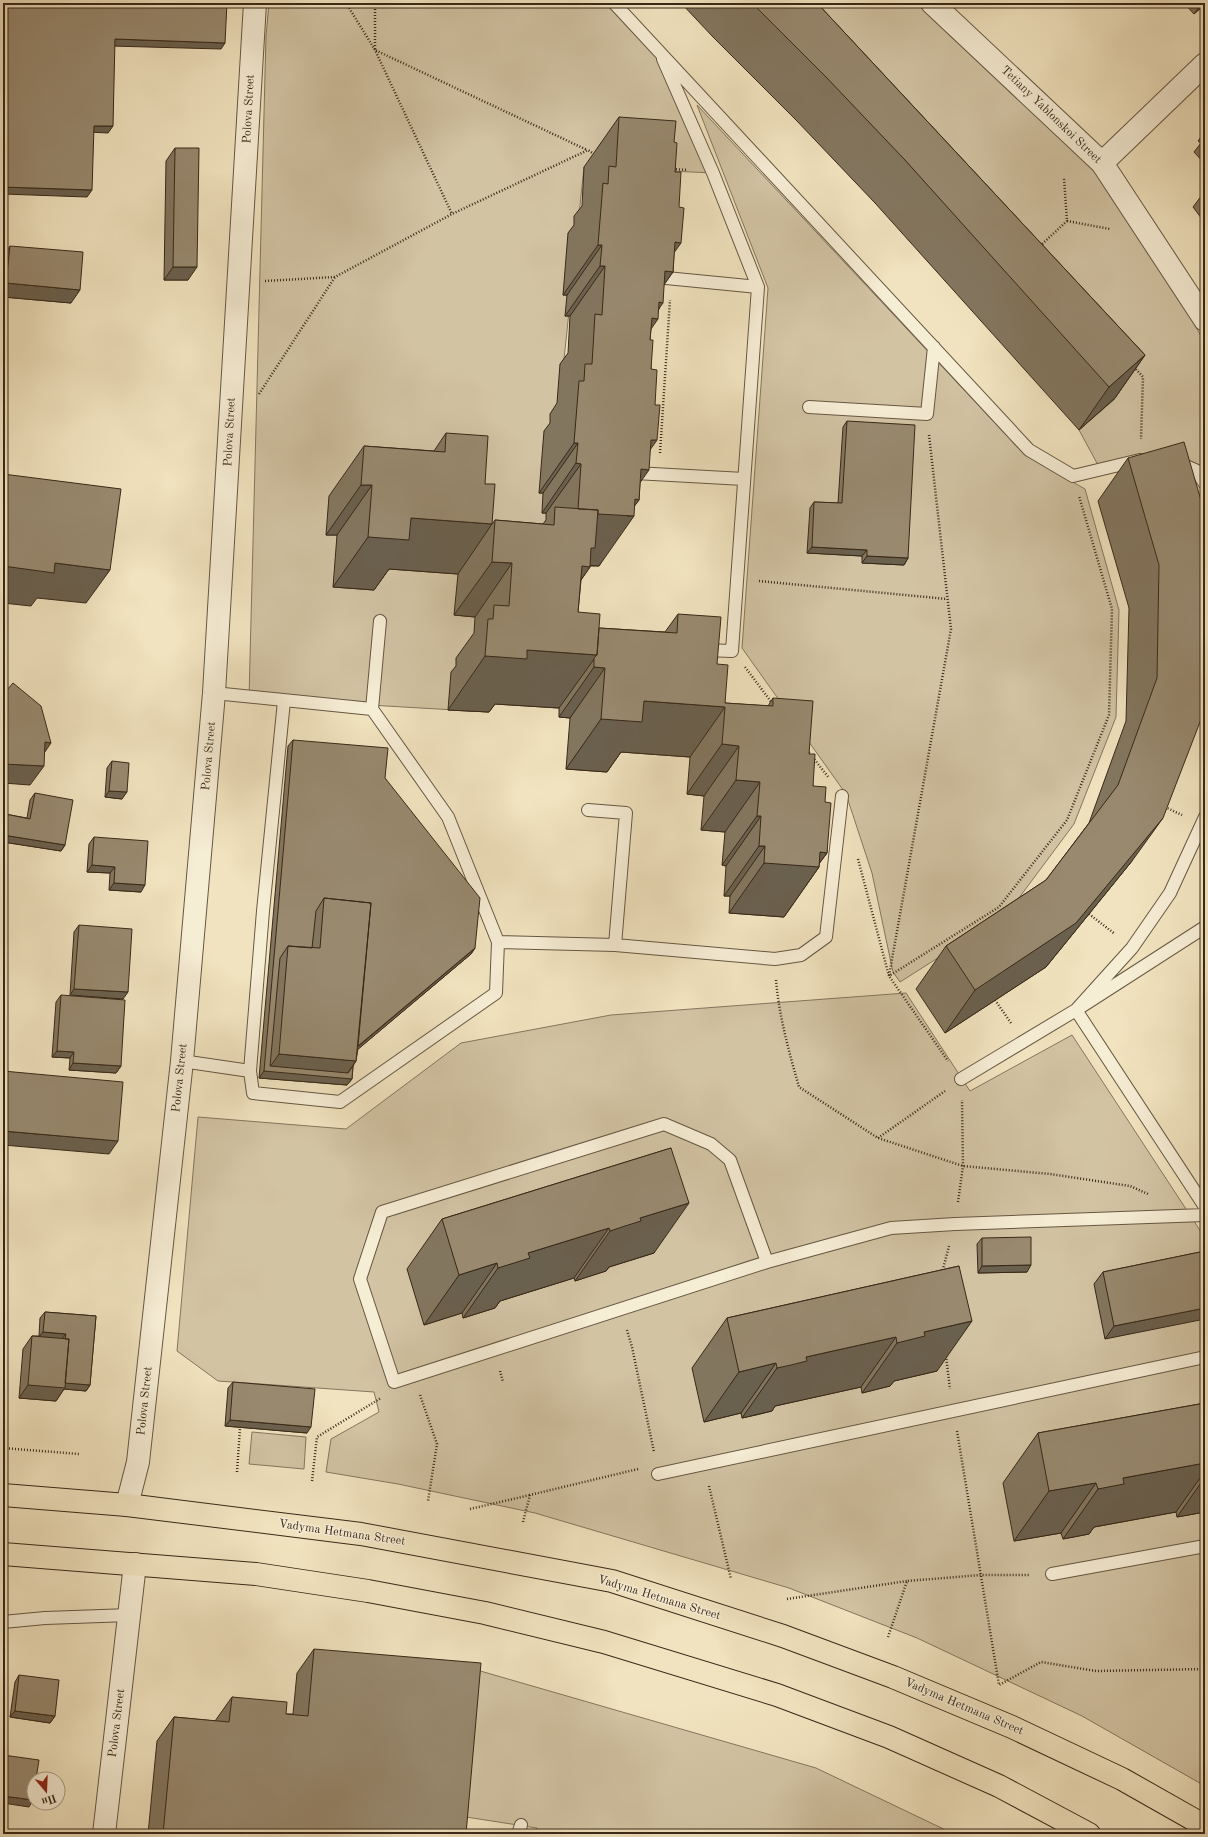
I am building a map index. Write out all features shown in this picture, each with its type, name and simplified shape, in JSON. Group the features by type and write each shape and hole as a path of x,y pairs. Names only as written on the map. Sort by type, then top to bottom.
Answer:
{"main road":[{"name":"Vadyma Hetmana Street","path":"3,1495 127,1505 361,1534 612,1581 782,1636 893,1676 1012,1727 1122,1779 1205,1826"},
{"path":"3,1554 256,1574 368,1590 485,1613 604,1642 777,1695 889,1737 999,1786 1089,1834"}],"street":[{"name":"Polova Street","path":"127,1505 138,1462 182,1061 214,693 255,3"},
{"name":"Tetiany Yablonskoi Street","path":"932,3 1102,163 1205,320"},
{"path":"1102,163 1205,64"},
{"name":"Polova Street","path":"104,1834 135,1564"}],"lane":[{"path":"614,3 1029,450 1073,476 1140,459 1170,458 1197,471 1205,484"},
{"path":"660,51 713,173 758,287 732,651 694,650"},
{"path":"656,277 758,287"},
{"path":"809,406 927,414 934,347"},
{"path":"635,473 659,473 744,479"},
{"path":"284,701 263,911 250,1071 253,1093 340,1102 496,993 498,942 448,817 372,709 380,621"},
{"path":"214,693 372,709"},
{"path":"498,942 615,944 775,959 801,955 826,937 842,796"},
{"path":"588,810 626,813 615,944"},
{"path":"1076,1010 1132,948 1170,892 1204,821"},
{"path":"961,1079 1076,1010 1205,927"},
{"path":"1076,1010 1205,1207"},
{"path":"182,1061 250,1071"},
{"path":"767,1262 730,1160 711,1144 664,1124 382,1212 360,1279 394,1382 767,1262 891,1228 955,1224 1205,1215"},
{"path":"657,1469 703,1464 1205,1357"},
{"path":"1052,1574 1205,1546"},
{"path":"3,1622 45,1618 130,1615"}],"path":[{"path":"346,3 375,50 452,214"},
{"path":"375,3 375,50"},
{"path":"375,50 588,150 603,160"},
{"path":"259,281 336,277 452,214 588,150"},
{"path":"670,168 713,173"},
{"path":"1064,178 1067,221"},
{"path":"1067,221 1110,230"},
{"path":"1039,247 1067,221"},
{"path":"256,400 336,277"},
{"path":"659,473 672,279"},
{"path":"1132,365 1143,377 1140,459"},
{"path":"927,414 951,629 889,976 961,1079 963,1166 955,1224"},
{"path":"889,976 999,907 1067,820 1109,715 1112,609 1073,476"},
{"path":"737,579 948,599"},
{"path":"1162,806 1204,821"},
{"path":"1089,914 1132,948"},
{"path":"775,959 778,1004 789,1054 799,1087 878,1138 963,1166 1050,1174 1130,1186 1150,1195"},
{"path":"996,1000 1023,1042"},
{"path":"878,1138 961,1079"},
{"path":"941,1277 945,1263"},
{"path":"470,1509 657,1469 632,1347 619,1309"},
{"path":"946,1355 953,1410 999,1685 1041,1662 1096,1671 1205,1669"},
{"path":"312,1481 317,1437 380,1398"},
{"path":"428,1501 437,1444 429,1420"},
{"path":"237,1472 240,1428"},
{"path":"3,1448 78,1454"},
{"path":"703,1464 731,1579"},
{"path":"523,1522 530,1495"},
{"path":"787,1599 907,1581 980,1575 1052,1574"},
{"path":"888,1637 907,1581"}],"shaded area":[{"path":"269,3 614,3 659,51 713,173 584,167 543,562 489,712 249,698 266,36"},
{"path":"746,3 934,3 1102,163 1205,343 1205,477 1098,465 1079,430 1115,399"},
{"path":"697,105 1025,455 1085,489 1119,610 1116,717 1074,824 1007,914 900,982 893,972 872,873 846,794 742,648 768,288"},
{"path":"906,993 970,1091 1072,1035 1205,1238 1205,1786 1082,1716 917,1638 789,1588 535,1513 398,1484 326,1472 331,1439 379,1412 374,1392 218,1381 177,1351 198,1117 346,1129 461,1043 611,1015"},
{"path":"252,1432 306,1437 304,1469 249,1464"},
{"path":"463,1666 816,1768 954,1834 535,1834 537,1828 453,1815"}],"building":[{"path":"3,3 227,3 225,43 115,39 113,126 94,126 92,190 3,187"},
{"path":"752,3 817,3 1145,355 1109,387 905,160 826,77"},
{"path":"619,117 676,121 674,142 677,143 675,172 681,172 679,207 684,208 681,243 675,242 673,272 665,271 663,303 659,302 658,319 652,318 650,340 653,340 651,369 657,370 655,405 660,405 657,440 651,440 649,470 641,469 639,500 635,499 634,516 598,514 598,510 578,509 581,464 576,463 578,443 574,443 579,381 584,381 585,364 592,364 595,314 602,315 605,266 600,266 602,245 598,245 603,183 608,184 609,166 616,167"},
{"path":"175,148 199,148 197,267 173,267"},
{"path":"1205,192 1205,199 1202,195"},
{"path":"10,246 83,252 80,290 6,283"},
{"path":"847,421 915,425 908,558 867,556 867,550 812,547 814,502 842,503"},
{"path":"446,433 488,436 485,484 495,484 492,524 411,518 409,540 368,537 372,485 361,485 364,446 445,452"},
{"path":"1184,442 1205,514 1205,709 1163,818 1076,923 975,990 946,946 1046,880 1118,785 1157,678 1159,565 1128,458"},
{"path":"3,474 121,489 110,570 55,563 54,573 3,566"},
{"path":"555,507 598,510 595,548 591,548 590,567 582,566 578,612 600,614 597,655 527,650 527,659 485,656 488,619 493,619 494,605 509,606 512,563 492,562 495,520 554,525"},
{"path":"678,614 721,617 717,664 728,665 725,703 773,706 773,698 813,701 809,754 815,754 813,786 826,787 825,802 831,803 827,853 820,852 819,867 764,863 765,846 759,846 761,816 757,816 760,782 736,780 739,746 722,744 725,707 644,701 642,722 601,719 605,668 594,667 594,658 597,655 599,628 677,633"},
{"path":"13,683 41,706 51,743 45,742 44,766 3,764 3,689 6,691"},
{"path":"293,740 388,748 385,778 480,898 475,948 358,1046 371,903 324,898 316,911 312,948 288,946 280,958 270,1066 348,1073 353,1066 352,1079 264,1071"},
{"path":"112,761 129,763 127,792 109,791"},
{"path":"35,793 73,800 65,845 3,835 5,814 30,819"},
{"path":"94,837 148,841 145,885 114,883 115,867 92,865"},
{"path":"324,898 371,903 356,1061 279,1054 288,946 320,948"},
{"path":"79,925 132,929 128,992 74,989"},
{"path":"61,995 125,1000 121,1066 73,1063 74,1052 57,1051"},
{"path":"3,1071 123,1082 118,1141 3,1131"},
{"path":"671,1148 689,1203 640,1218 641,1221 610,1231 609,1228 528,1253 530,1258 498,1268 497,1263 459,1275 442,1219"},
{"path":"1031,1237 1031,1265 982,1266 982,1238"},
{"path":"1205,1251 1205,1308 1114,1326 1103,1272"},
{"path":"959,1266 972,1321 924,1332 925,1336 897,1343 896,1337 806,1357 807,1361 791,1365 777,1368 776,1363 739,1372 727,1318"},
{"path":"45,1312 96,1316 90,1385 65,1383 69,1339 65,1339 66,1334 43,1332"},
{"path":"32,1336 69,1339 65,1388 28,1385"},
{"path":"233,1382 315,1389 311,1427 230,1420"},
{"path":"1205,1403 1205,1463 1123,1478 1124,1484 1098,1489 1096,1483 1049,1491 1038,1433"},
{"path":"314,1649 481,1663 466,1834 163,1834 174,1717 229,1722 232,1697 287,1702 286,1714 308,1716"},
{"path":"19,1675 59,1680 55,1716 15,1711"},
{"path":"3,1755 39,1760 37,1771 26,1771 26,1799 3,1796"},
{"path":"3,1831 28,1834 3,1834"}]}
